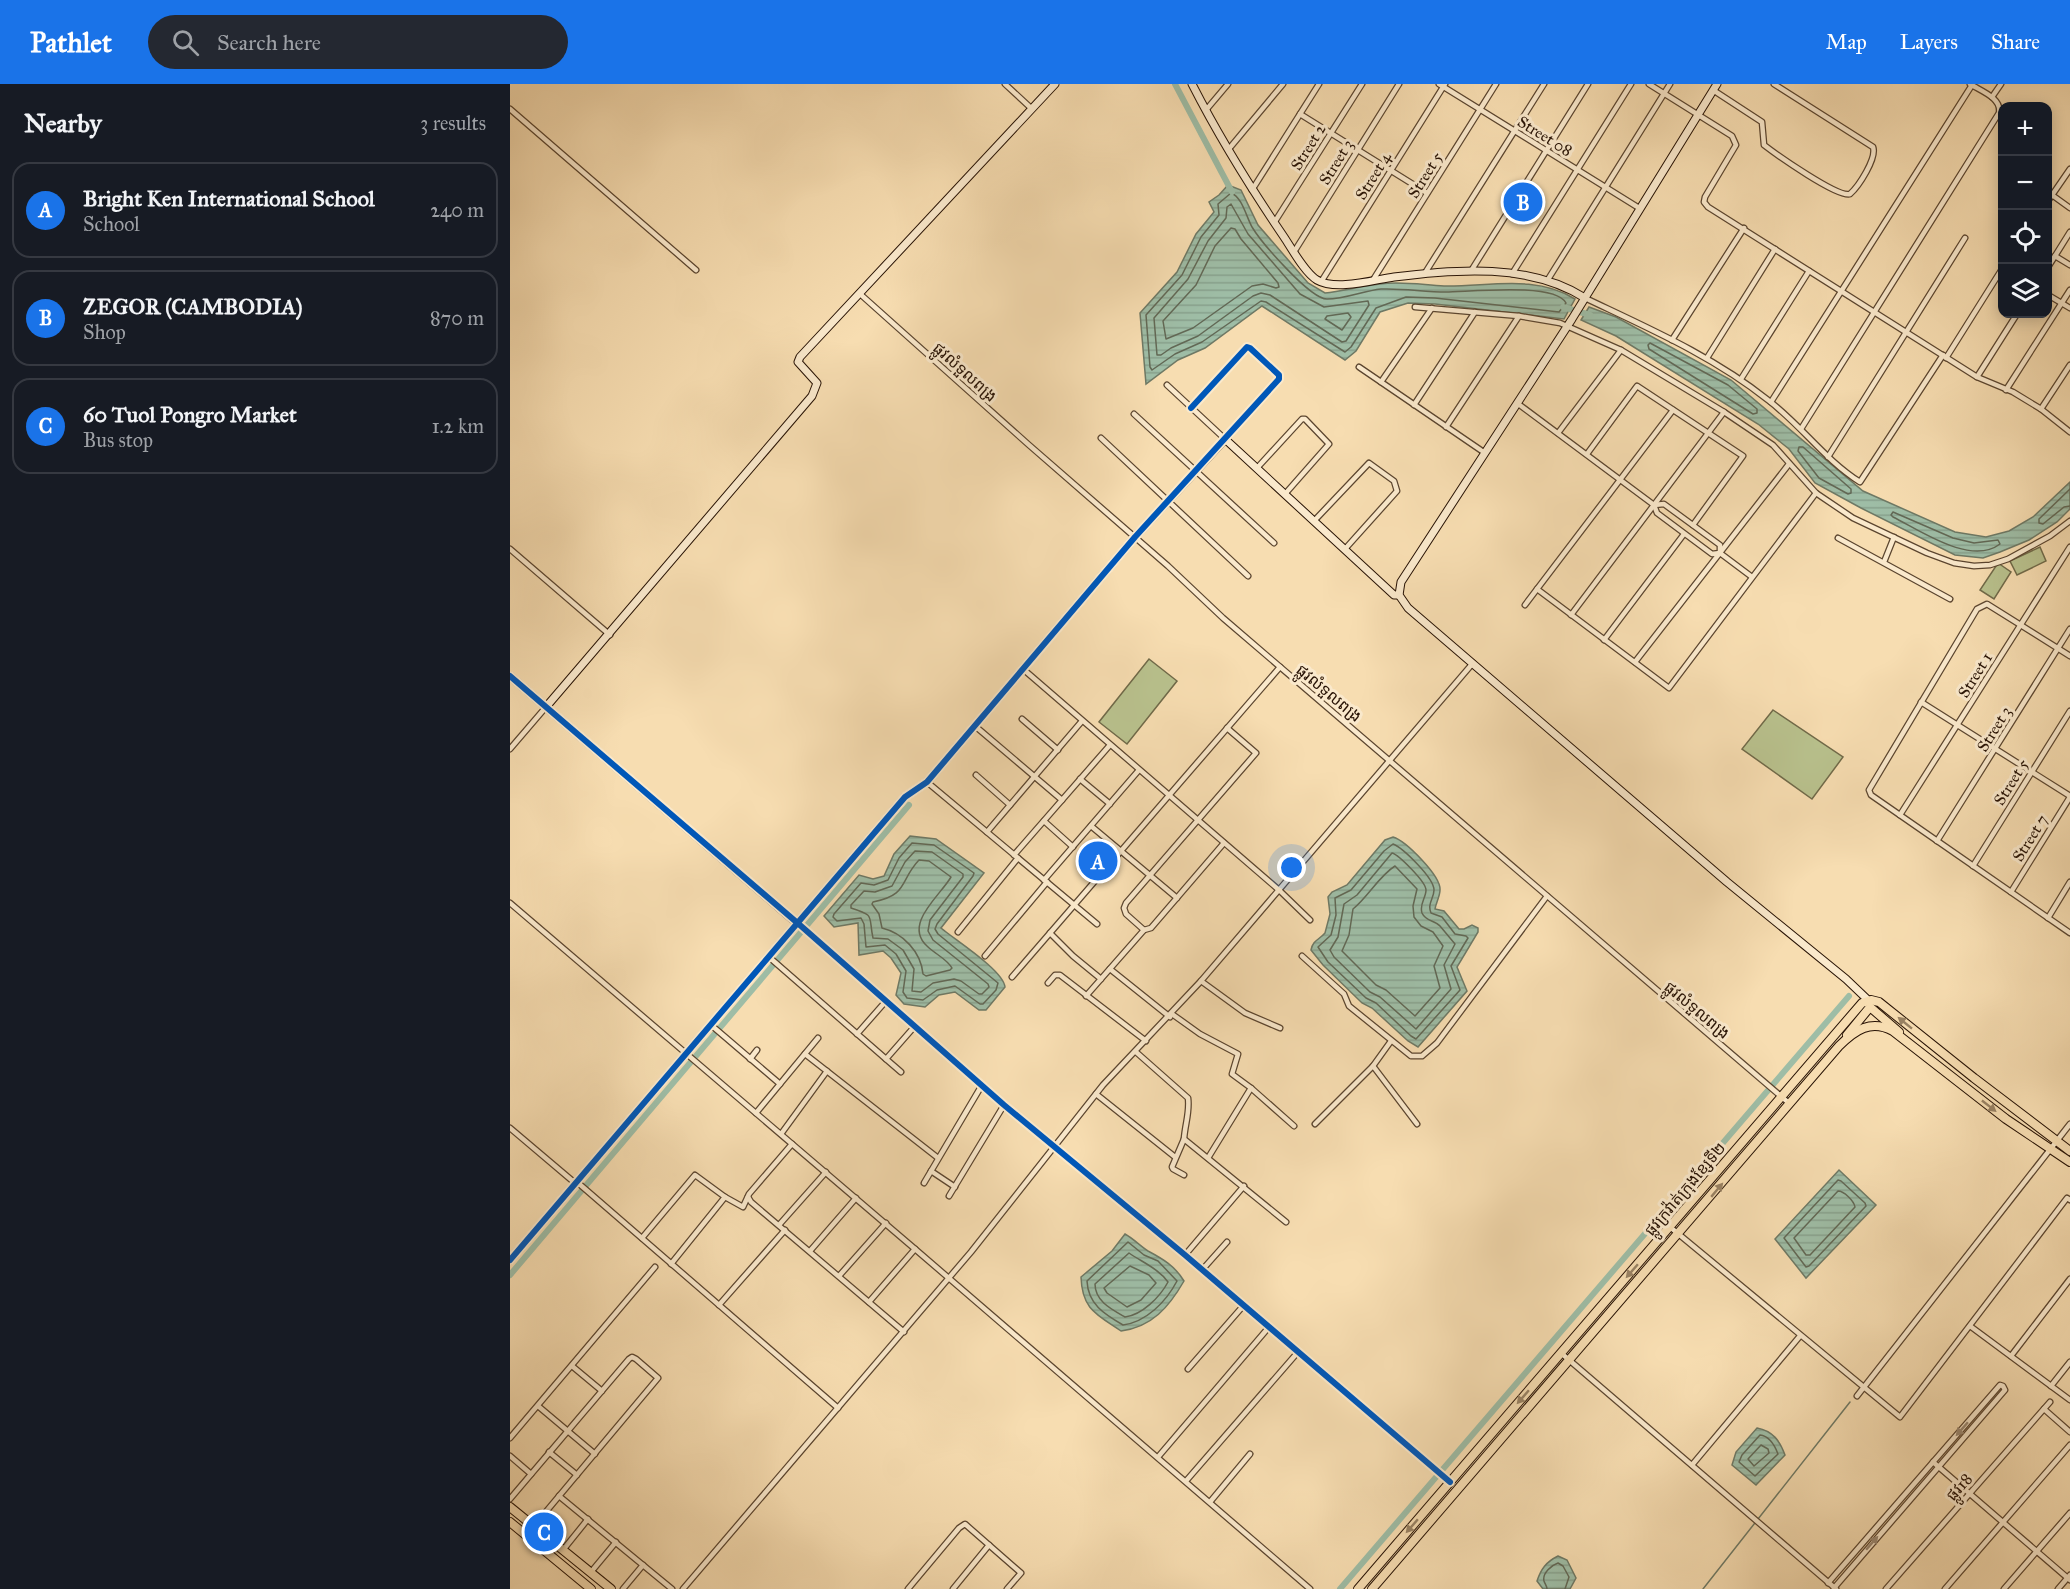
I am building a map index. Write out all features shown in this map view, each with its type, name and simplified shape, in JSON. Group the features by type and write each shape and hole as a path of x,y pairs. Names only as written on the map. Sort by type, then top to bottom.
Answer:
{"main road":[{"path":"1839,1046 1869,1003 1879,1002 2070,1151"},
{"path":"1869,1003 1904,1038"},
{"name":"ផ្លូវក្រវ៉ាត់ក្រុងខ្សែទី២","path":"1358,1589 1448,1480 1561,1353 1858,1007 1869,1003"},
{"name":"ផ្លូវក្រវ៉ាត់ក្រុងខ្សែទី២","path":"1372,1589 1839,1046 1858,1029 1882,1026 1904,1038 2006,1119 2070,1162"},
{"path":"1448,1480 1458,1489"},
{"path":"510,1507 610,1589"},
{"path":"510,1522 591,1589"}],"street":[{"path":"1005,84 1032,109"},
{"path":"510,749 610,635 812,396 817,383 798,361 798,358 1055,84"},
{"path":"1192,84 1227,150 1252,190 1294,252 1314,277 1321,282 1346,284 1425,273 1471,271 1512,274 1573,291 1583,301 1672,340 1741,378 1771,402 1857,482 1862,482 1998,275"},
{"path":"1206,110 1228,84"},
{"path":"1227,150 1283,84"},
{"path":"1252,190 1319,84"},
{"name":"Street 2","path":"1274,223 1362,84"},
{"name":"Street 3","path":"1294,252 1399,84"},
{"name":"Street 5","path":"1373,279 1496,84"},
{"path":"1425,273 1544,84"},
{"path":"1471,271 1588,84"},
{"path":"1512,274 1631,84"},
{"path":"1649,84 1732,136 1736,142 1705,197 1704,202 1708,207 1977,377 2013,392 2042,409 2070,432"},
{"path":"1547,282 1670,84"},
{"path":"1774,84 1873,147 1874,153 1856,189 1850,194 1843,195 1764,145 1762,122 1715,87 1570,323 1401,582 1399,595 1408,608 1727,882 1867,997 1869,1003"},
{"path":"1992,98 2001,84"},
{"name":"Street 08","path":"1442,85 1639,208"},
{"name":"Street 4","path":"1321,282 1442,85"},
{"path":"1771,402 1971,85 1992,98 1999,104 1999,113 1801,429"},
{"path":"510,109 696,270"},
{"path":"1300,114 1427,193"},
{"path":"2070,169 2052,195 2070,208"},
{"path":"1672,340 1744,228"},
{"path":"2050,264 2070,232"},
{"path":"1828,457 1965,238"},
{"path":"1707,358 1775,249"},
{"path":"2055,256 2070,265"},
{"path":"1741,378 1809,271"},
{"path":"2006,390 2061,303 2068,299 2070,290"},
{"name":"ផ្លូវលំទួលពង្រ","path":"859,293 1135,537 1223,618 1790,1104"},
{"path":"2052,297 2070,308"},
{"path":"1414,307 1570,323 1621,350 1724,412 1773,445 1816,493 1853,518 1954,563 1974,566 1990,565 2026,550 2050,536 2070,520"},
{"path":"1381,382 1432,308"},
{"path":"1414,405 1475,312"},
{"path":"1446,427 1519,316"},
{"path":"1977,377 2014,318"},
{"path":"510,1260 579,1184 905,797 927,782 1135,537 1280,377 1250,348 1245,349 1191,408"},
{"path":"1558,433 1621,350"},
{"path":"2042,409 2070,364"},
{"path":"1359,367 1485,453"},
{"path":"1167,385 1394,595 1399,595"},
{"path":"1587,454 1637,386 1743,456 1693,525"},
{"path":"1517,403 1654,505 1657,513 1684,534 1712,554 1720,553 1752,577"},
{"path":"1525,604 1673,410"},
{"path":"1571,615 1724,412"},
{"path":"1134,414 1274,543"},
{"path":"1257,468 1303,418 1329,442 1329,446 1285,494"},
{"path":"1101,438 1248,576"},
{"path":"1314,521 1367,464 1371,464 1394,481 1397,491 1345,549"},
{"path":"1635,662 1789,464"},
{"path":"1537,589 1669,688 1816,493"},
{"path":"1654,505 1664,504 1693,525 1720,545 1720,553"},
{"path":"1604,640 1684,534"},
{"path":"1884,561 1894,537"},
{"path":"1838,538 1884,561 1950,599"},
{"name":"Street 1","path":"1900,815 2070,547"},
{"path":"510,549 610,635"},
{"path":"2070,656 1987,604 1977,609 1869,790 1871,795 2070,933"},
{"name":"Street 3","path":"1937,841 2070,629"},
{"path":"683,1589 971,1252 1096,1094 1201,981 1473,663"},
{"path":"1012,977 1280,667"},
{"path":"1023,669 1279,890 1310,920"},
{"path":"510,676 1004,1105 1185,1255 1448,1480"},
{"path":"1920,702 2070,796"},
{"name":"Street 5","path":"1973,866 2070,711"},
{"path":"1022,719 1058,750"},
{"path":"987,832 1082,721"},
{"path":"975,726 1062,800"},
{"path":"1144,930 1126,914 1124,908 1256,753 1227,728"},
{"path":"958,932 1044,821 1110,745"},
{"path":"985,956 1139,770"},
{"path":"976,775 1010,805"},
{"path":"1080,779 1110,804"},
{"path":"927,782 1096,924"},
{"name":"Street 7","path":"2011,892 2070,796"},
{"path":"1044,821 1073,847"},
{"path":"1091,826 1177,898"},
{"path":"1086,996 1144,930 1151,928 1224,843"},
{"path":"2048,918 2070,882"},
{"path":"1302,956 1344,994 1349,1006 1391,1041 1411,1056 1422,1056 1437,1043 1547,896"},
{"path":"510,903 886,1223 1310,1589"},
{"path":"1050,933 1101,979"},
{"path":"770,958 901,1072"},
{"path":"1110,969 1171,1015 1200,1034 1238,1054 1232,1074 1294,1126"},
{"path":"1048,983 1057,974 1146,1041"},
{"path":"1201,981 1245,1013 1280,1028"},
{"path":"857,1034 886,1001"},
{"path":"712,1026 780,1084"},
{"path":"886,1059 915,1026"},
{"path":"756,1113 818,1038"},
{"path":"1315,1124 1373,1066 1391,1041"},
{"path":"750,1059 757,1050"},
{"path":"1136,1052 1188,1098 1190,1108 1185,1124 1184,1139 1172,1168 1184,1175"},
{"path":"805,1054 938,1158"},
{"path":"1373,1066 1417,1124"},
{"path":"781,1134 827,1071"},
{"path":"924,1183 982,1085"},
{"path":"1208,1158 1251,1088"},
{"path":"1096,1094 1175,1157"},
{"path":"949,1196 1004,1105"},
{"path":"1857,1396 2070,1124"},
{"path":"510,1128 579,1184 838,1408"},
{"path":"1184,1139 1286,1222"},
{"path":"642,1238 695,1175 743,1207 748,1197 792,1143"},
{"path":"931,1171 955,1186"},
{"path":"779,1225 826,1172"},
{"path":"1185,1255 1244,1186"},
{"path":"671,1263 725,1197"},
{"path":"748,1197 751,1202 904,1332"},
{"path":"810,1251 856,1198"},
{"path":"1670,1227 1900,1417 2067,1198 2070,1200"},
{"path":"839,1276 886,1223"},
{"path":"719,1305 785,1230"},
{"path":"1202,1270 1227,1242"},
{"path":"869,1302 915,1249"},
{"path":"510,1438 655,1267"},
{"path":"2011,1356 2070,1279"},
{"path":"1188,1369 1244,1305"},
{"path":"1970,1326 2070,1400"},
{"path":"1158,1457 1269,1327"},
{"path":"1692,1465 1800,1336"},
{"path":"1186,1481 1298,1352"},
{"path":"1561,1353 1759,1524 1835,1588 2005,1390 2003,1386 2000,1385 1828,1582"},
{"path":"510,1499 627,1360 632,1357 658,1378 534,1526"},
{"path":"2051,1386 2070,1362"},
{"path":"572,1366 602,1391"},
{"name":"ផ្លូវ18","path":"1886,1589 2050,1402"},
{"path":"538,1406 595,1454"},
{"path":"2044,1409 2070,1432"},
{"path":"1945,1589 2070,1445"},
{"path":"549,1452 577,1475"},
{"path":"1210,1502 1250,1454"},
{"path":"510,1456 531,1474"},
{"path":"1933,1462 2069,1578 2058,1589"},
{"path":"560,1496 672,1589"},
{"path":"2004,1589 2070,1513"},
{"path":"563,1550 588,1519"},
{"path":"1881,1522 1886,1527"},
{"path":"908,1589 965,1524 1021,1573 1007,1589"},
{"path":"591,1573 616,1542"},
{"path":"953,1589 989,1545"},
{"path":"623,1589 643,1565"}],"shaded area":[{"path":"2040,547 2046,561 2017,575 2010,561"},
{"path":"1998,563 2011,572 1994,599 1980,590"},
{"path":"1149,659 1177,681 1127,744 1099,722"},
{"path":"1773,710 1843,757 1812,799 1742,749"}],"water":[{"path":"1228,185 1241,190 1258,225 1308,283 1325,293 1388,283 1444,286 1528,284 1560,291 1575,299 1564,319 1408,303 1380,312 1356,351 1345,360 1262,306 1205,348 1178,360 1146,384 1140,313 1177,272 1196,234 1214,212 1209,202"},
{"path":"1589,307 1616,317 1731,380 1863,491 1955,532 1986,537 2009,531 2033,517 2070,482 2070,509 2057,522 2029,540 2000,552 1983,558 1955,555 1815,483 1789,449 1758,424 1616,336 1581,320"},
{"path":"910,836 936,839 984,873 941,928 988,964 1002,980 1005,987 986,1010 979,1010 955,992 939,995 925,1007 904,1004 896,995 901,973 891,958 883,951 859,955 858,923 834,927 824,916 859,875 873,879 884,876 894,854"},
{"path":"1393,837 1414,852 1435,876 1440,890 1435,909 1444,911 1459,929 1472,925 1478,928 1478,932 1457,967 1467,991 1418,1047 1408,1041 1372,1008 1362,1003 1311,950 1315,942 1325,933 1330,914 1328,897 1332,892 1347,885 1385,840"},
{"path":"1839,1170 1876,1205 1806,1278 1775,1239"},
{"path":"1125,1234 1168,1263 1184,1281 1166,1307 1151,1320 1132,1329 1121,1331 1092,1310 1084,1297 1081,1277 1112,1251"},
{"path":"1757,1428 1775,1437 1785,1455 1756,1485 1732,1465 1736,1452"},
{"path":"1558,1556 1567,1560 1576,1578 1570,1589 1543,1589 1537,1581 1540,1573 1547,1563"}],"waterway":[{"path":"1175,84 1232,192"},
{"path":"1563,307 1590,315"},
{"path":"510,1275 909,805"},
{"path":"1340,1589 1849,996"},
{"path":"1703,1589 1850,1402"}],"cycle path":[{"path":"510,1260 905,797 927,782 1135,537 1279,379 1279,375 1247,347 1191,408"},
{"path":"510,676 801,926 1004,1105 1185,1255 1450,1482"}],"place":[{"name":"ZEGOR (CAMBODIA)","path":"1523,202"},
{"name":"Bright Ken International School","path":"1098,861"},
{"name":"60 Tuol Pongro Market","path":"544,1532"}]}
